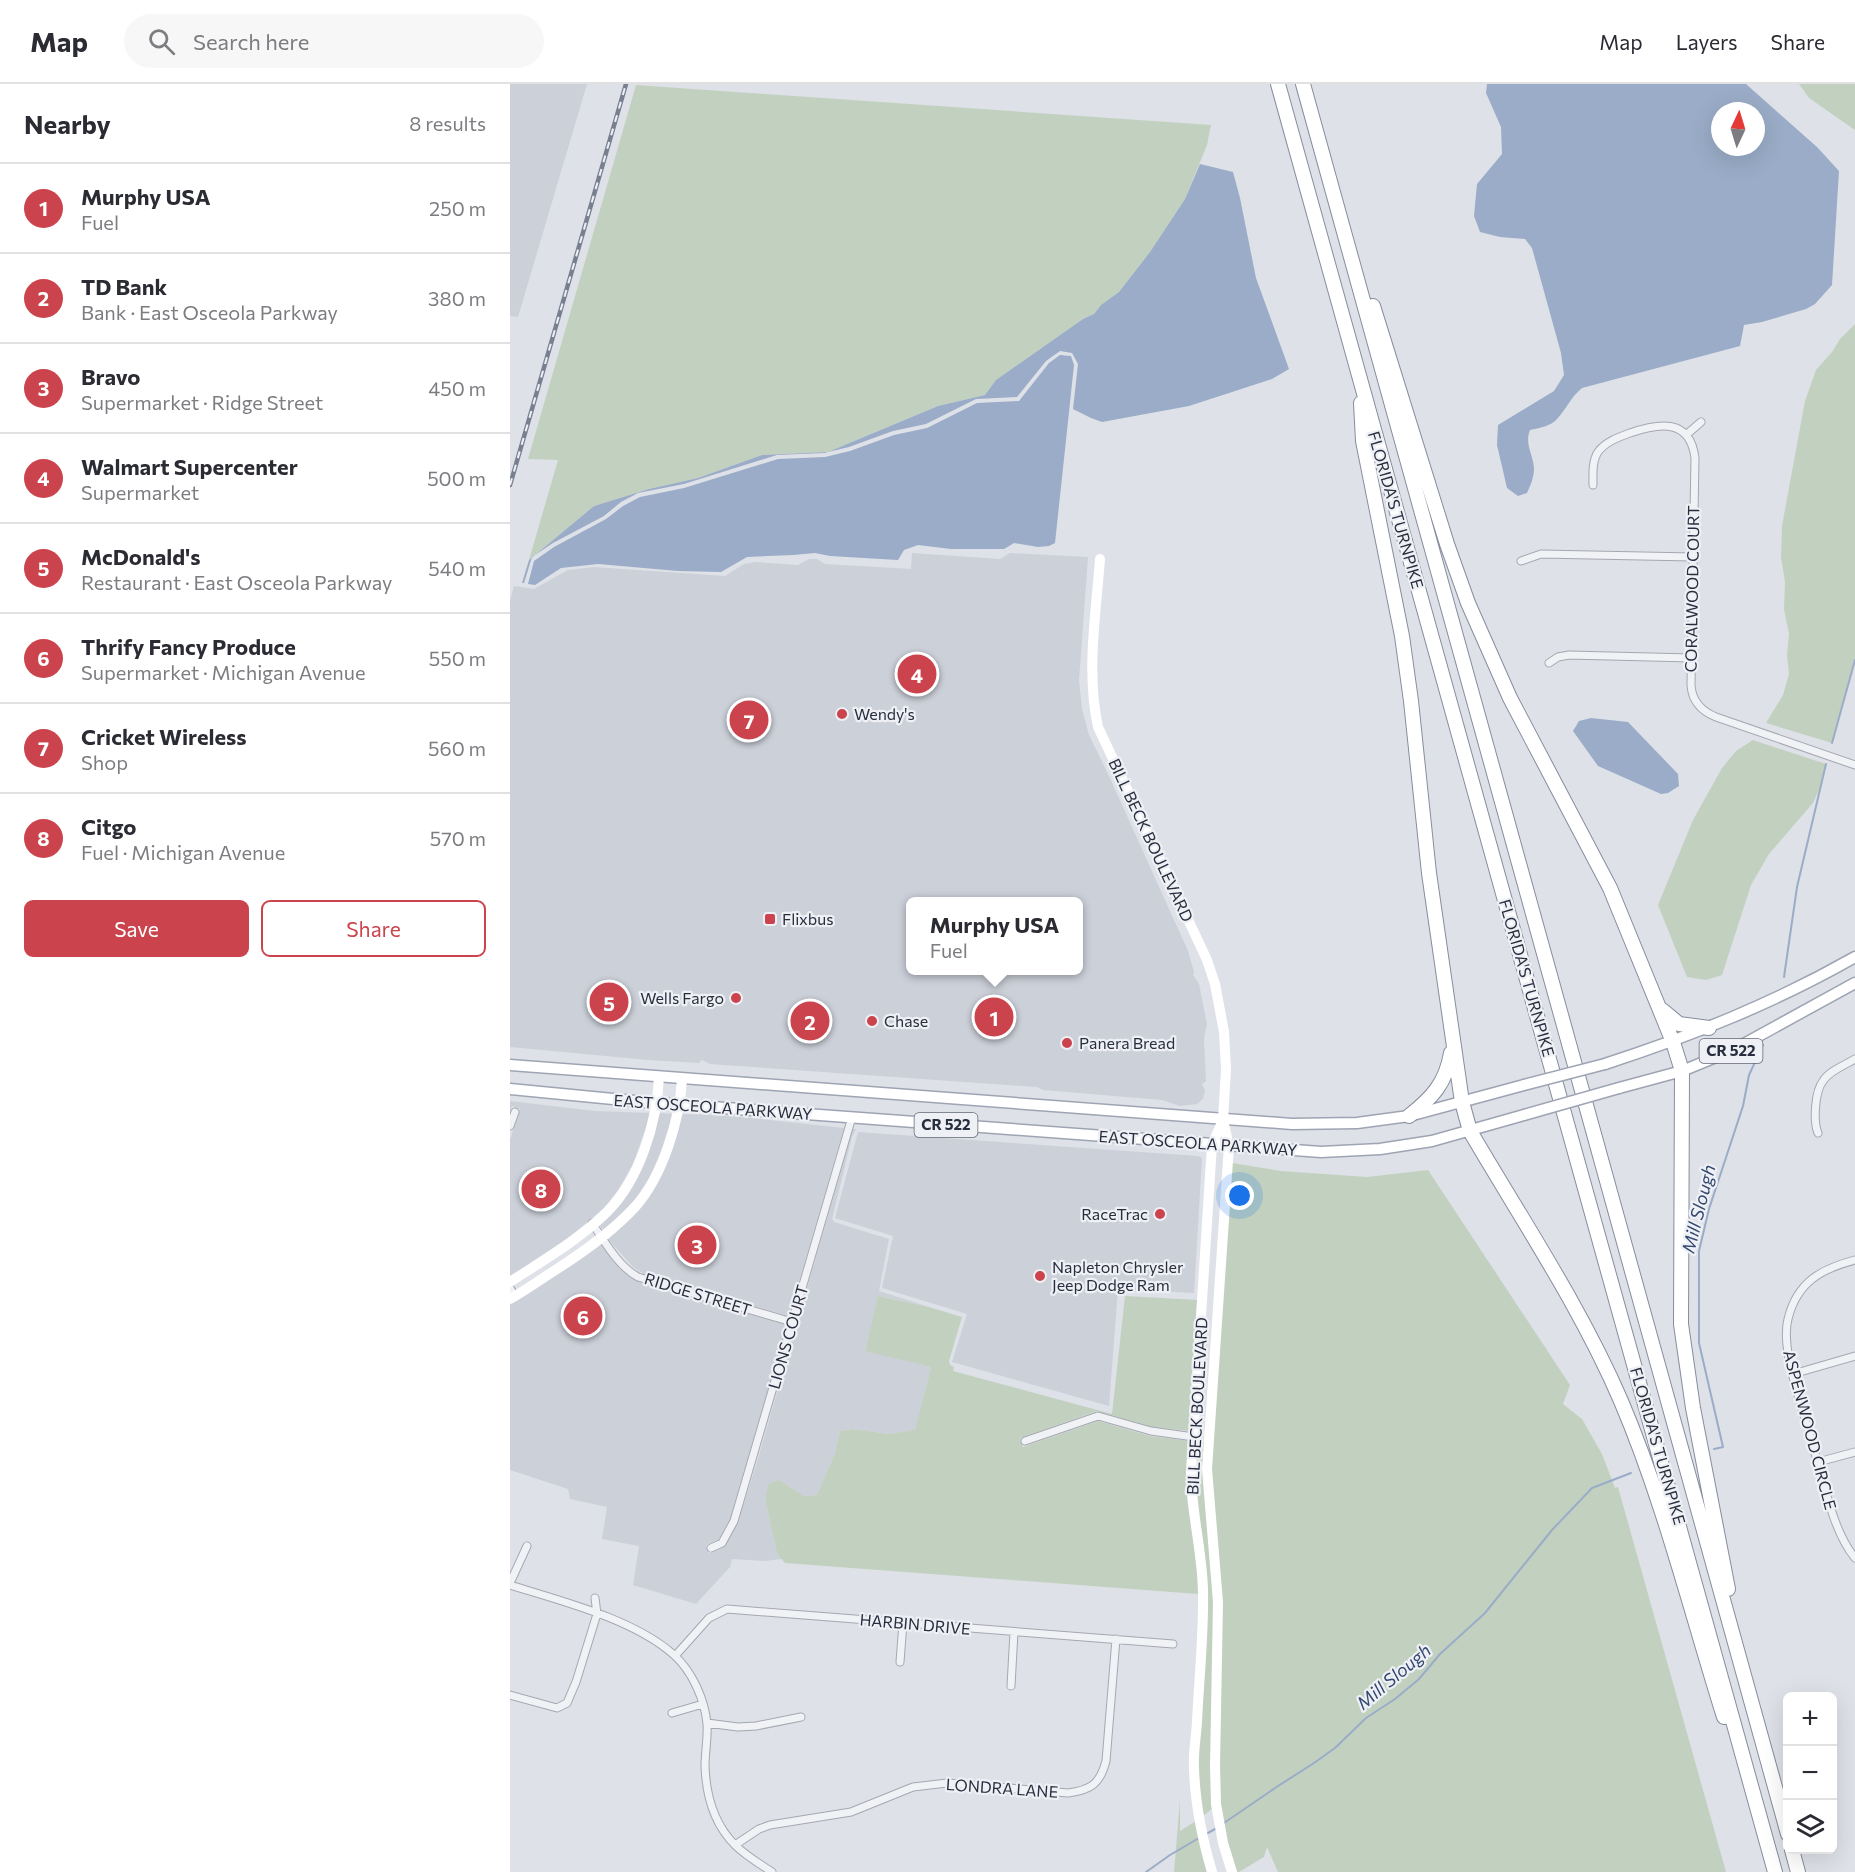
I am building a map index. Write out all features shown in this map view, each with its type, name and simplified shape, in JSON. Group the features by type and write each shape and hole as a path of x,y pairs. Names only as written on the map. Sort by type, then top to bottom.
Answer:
{"highway":[{"name":"FLORIDA'S TURNPIKE","path":"1278,84 1774,1872"},
{"name":"FLORIDA'S TURNPIKE","path":"1303,84 1783,1816"},
{"path":"1318,137 1397,377 1447,544 1468,603 1510,698 1610,888 1673,1042 1682,1071 1681,1324 1691,1397 1731,1605 1739,1659"},
{"path":"1359,377 1363,441 1402,636 1429,873 1462,1102 1470,1131 1574,1305 1624,1408 1655,1493 1774,1872"},
{"path":"1658,1006 1679,1024 1709,1028"},
{"path":"1409,1116 1441,1085 1448,1066 1453,1039"},
{"path":"1793,1854 1798,1872"}],"main road":[{"name":"BILL BECK BOULEVARD","path":"1100,559 1092,676 1098,727 1210,967 1218,997 1224,1041 1226,1079 1223,1120 1229,1146 1208,1437 1209,1506 1218,1602 1216,1804 1230,1867"},
{"name":"EAST OSCEOLA PARKWAY","path":"510,1065 1223,1120 1292,1124 1357,1123 1409,1116 1605,1064 1673,1042 1797,989 1855,957"},
{"name":"EAST OSCEOLA PARKWAY","path":"510,1089 657,1103 1212,1145 1301,1151 1353,1151 1422,1143 1682,1071 1733,1050 1855,983"},
{"path":"510,1282 570,1242 607,1212 622,1192 637,1166 650,1133 657,1103 659,1077"},
{"path":"512,1295 603,1238 638,1205 663,1156 681,1104 682,1079"},
{"name":"BILL BECK BOULEVARD","path":"1212,1872 1203,1842 1196,1800 1194,1766 1203,1590 1191,1498 1212,1145 1223,1120"},
{"path":"1194,1437 1208,1437"}],"street":[{"path":"1593,485 1596,456 1601,448 1610,442 1657,425 1672,426 1686,435 1701,422"},
{"name":"CORALWOOD COURT","path":"1686,435 1693,448 1695,459 1691,658 1692,694 1697,704 1705,712 1716,717 1855,765"},
{"path":"1521,561 1541,554 1693,557"},
{"path":"1549,663 1558,657 1569,655 1691,658"},
{"path":"1818,1133 1814,1115 1823,1081 1855,1059"},
{"path":"510,1126 514,1112"},
{"name":"LIONS COURT","path":"711,1548 722,1543 734,1521 852,1117"},
{"name":"RIDGE STREET","path":"592,1223 627,1268 638,1277 792,1322"},
{"name":"ASPENWOOD CIRCLE","path":"1855,1260 1837,1265 1814,1276 1798,1294 1787,1320 1787,1345 1793,1374 1834,1520 1848,1550 1855,1558"},
{"path":"1793,1374 1855,1356"},
{"path":"1026,1441 1098,1416 1151,1431 1194,1437"},
{"path":"1818,1462 1855,1452"},
{"path":"527,1546 510,1584 597,1614 643,1634 675,1656 687,1671 698,1690 707,1723 705,1766 711,1805 718,1822 735,1845 772,1872"},
{"path":"510,1695 557,1708 567,1703 576,1682 597,1614 595,1598"},
{"name":"HARBIN DRIVE","path":"675,1656 709,1618 727,1609 1173,1644"},
{"path":"900,1662 903,1623"},
{"path":"1011,1686 1014,1632"},
{"name":"LONDRA LANE","path":"735,1845 759,1829 851,1812 913,1787 929,1784 947,1783 1068,1792 1084,1791 1103,1774 1106,1761 1116,1639"},
{"path":"672,1713 703,1704"},
{"path":"707,1723 756,1726 801,1717"}],"shaded area":[{"path":"510,84 587,84 518,317 510,316"},
{"path":"912,553 1000,559 1010,553 1088,557 1079,680 1082,709 1089,735 1188,951 1193,975 1199,984 1207,1024 1204,1039 1206,1081 1202,1084 1205,1090 1203,1099 1197,1104 1180,1106 1162,1100 1043,1090 1037,1087 710,1064 702,1060 699,1063 648,1060 510,1047 510,601 514,586 534,589 568,570 594,567 725,576 744,564 756,562 798,565 809,559 817,559 825,564 911,569"},
{"path":"510,1101 595,1111 651,1113 633,1164 604,1208 568,1238 510,1277 510,1140 520,1109 512,1106 510,1112"},
{"path":"659,1113 673,1114 649,1179 634,1201 604,1231 599,1224 610,1215"},
{"path":"682,1114 721,1115 844,1128 789,1316 645,1275 633,1267 608,1239 640,1208"},
{"path":"853,1129 856,1129 852,1137 832,1219 834,1222 889,1239 879,1291 929,1307 879,1296 865,1350 931,1367 915,1431 890,1434 852,1429 840,1431 835,1453 817,1495 804,1496 779,1480 765,1498 777,1554 782,1559 765,1561 732,1559 730,1567 696,1604 633,1585 639,1546 602,1539 607,1507 570,1499 568,1489 510,1470 510,1304 602,1244 624,1271 637,1281 787,1325 730,1519 719,1539 706,1545 709,1554 723,1547 738,1522 757,1462"},
{"name":"Napleton Chrysler Jeep Dodge Ram","path":"858,1132 1198,1156 1202,1158 1194,1293 1118,1289 1109,1406 952,1362 967,1314 882,1288 893,1236 835,1218"}],"green space":[{"path":"1799,84 1855,84 1855,130 1809,98"},
{"path":"636,85 1211,125 1207,145 1185,199 1150,252 1119,292 1101,305 1094,314 1083,319 996,380 985,395 938,406 828,452 762,455 698,478 649,489 594,506 529,560 558,460 528,459"},
{"path":"1855,324 1855,660 1832,743 1766,723 1783,695 1789,674 1787,655 1789,634 1784,609 1785,582 1781,557 1782,526 1805,401 1816,370"},
{"path":"1753,740 1826,764 1819,790 1813,803 1769,854 1751,885 1722,975 1706,980 1687,977 1658,905 1693,820 1722,768 1736,751"},
{"path":"1232,1163 1281,1171 1367,1177 1428,1170 1570,1385 1563,1404 1582,1419 1602,1454 1615,1488 1618,1487 1726,1872 1278,1872 1267,1847 1264,1857 1236,1872 1227,1842 1220,1801 1222,1602 1211,1469"},
{"path":"878,1296 962,1317 949,1361 954,1367 953,1371 1112,1414 1125,1296 1198,1300 1190,1431 1152,1427 1097,1411 1020,1438 1023,1447 1098,1421 1150,1436 1189,1441 1187,1499 1197,1563 1198,1594 785,1563 777,1554 765,1498 769,1484 779,1480 804,1496 817,1495 835,1453 840,1431 852,1429 890,1434 915,1430 931,1367 865,1351"},
{"path":"1197,1441 1204,1442 1214,1602 1213,1808 1203,1816 1198,1766 1206,1637 1195,1498"},
{"path":"1180,1800 1180,1831 1196,1821 1207,1872 1174,1872"}],"water":[{"path":"1487,84 1746,84 1817,147 1839,171 1832,285 1815,304 1806,309 1744,325 1740,346 1582,388 1554,421 1530,430 1528,440 1534,464 1532,482 1527,493 1518,496 1507,488 1497,445 1498,425 1554,391 1564,375 1561,353 1532,248 1525,239 1500,237 1480,232 1474,216 1477,184 1502,154 1501,127 1486,93"},
{"path":"1200,164 1233,172 1256,278 1289,369 1272,379 1189,406 1102,422 1073,409 1078,364 1072,353 1060,351 1046,361 1017,397 976,399 926,424 893,431 828,452 938,406 985,395 996,380 1083,319 1094,314 1101,305 1119,292 1150,252 1185,199"},
{"path":"1060,355 1071,356 1074,365 1055,543 1049,546 1038,547 1014,543 1004,549 951,549 918,545 904,550 898,560 815,553 747,557 721,572 598,564 561,568 535,585 528,584 534,561 640,497 684,488 778,459 825,457 850,451 894,435 927,428 977,403 1019,401 1049,363"},
{"path":"828,452 777,455 684,484 638,493 621,502 604,516 535,555 594,506 649,489 698,478 762,455"},
{"path":"532,558 524,583 522,583 529,560"},
{"path":"1591,718 1628,722 1678,774 1679,786 1668,793 1661,794 1598,766 1573,731 1579,721"}],"waterway":[{"name":"Mill Slough","path":"1832,743 1855,660"},
{"name":"Mill Slough","path":"1784,977 1797,887 1826,764"},
{"name":"Mill Slough","path":"1714,1449 1723,1447 1699,1343 1699,1251 1709,1209 1743,1106 1749,1075 1763,1045"},
{"name":"Mill Slough","path":"1224,1823 1335,1748 1366,1718 1395,1699 1419,1679 1440,1654 1485,1613 1552,1530 1592,1488 1631,1473"},
{"name":"Mill Slough","path":"1206,1834 1217,1828"},
{"name":"Mill Slough","path":"1146,1872 1199,1838"}],"railway":[{"path":"510,485 626,84"}],"place":[{"name":"Walmart Supercenter","path":"917,674"},
{"name":"Wendy's","path":"842,714"},
{"name":"Cricket Wireless","path":"749,720"},
{"name":"Flixbus","path":"770,919"},
{"name":"Wells Fargo","path":"736,998"},
{"name":"McDonald's","path":"609,1002"},
{"name":"Murphy USA","path":"994,1017"},
{"name":"TD Bank","path":"810,1021"},
{"name":"Chase","path":"872,1021"},
{"name":"Panera Bread","path":"1067,1043"},
{"name":"Citgo","path":"541,1189"},
{"name":"RaceTrac","path":"1160,1214"},
{"name":"Bravo","path":"697,1245"},
{"name":"Napleton Chrysler Jeep Dodge Ram","path":"1040,1276"},
{"name":"Thrify Fancy Produce","path":"583,1316"}]}
